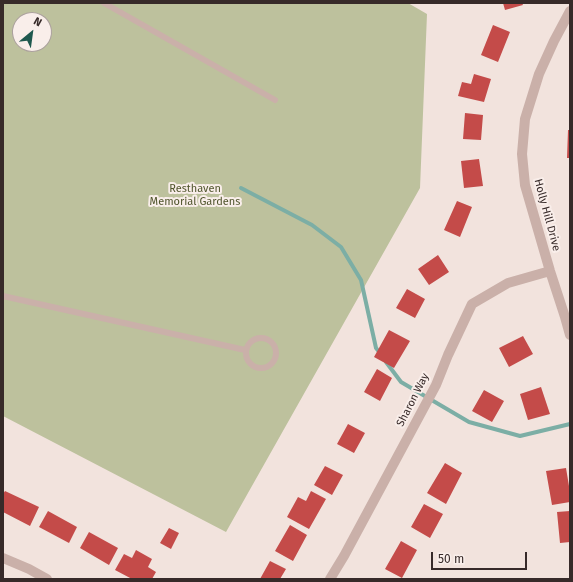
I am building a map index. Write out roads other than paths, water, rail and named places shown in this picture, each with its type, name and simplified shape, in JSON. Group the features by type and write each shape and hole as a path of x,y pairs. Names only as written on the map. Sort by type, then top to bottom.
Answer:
{"street":[{"name":"Holly Hill Drive","path":"570,11 539,74 525,119 522,154 525,185 570,335"},
{"name":"Sharon Way","path":"330,579 344,556 436,385 448,355 472,304 508,283 550,271"},
{"path":"3,558 30,569 47,579"}],"lane":[{"path":"104,3 275,100"},
{"path":"3,296 245,350"},
{"path":"259,337 268,339 275,346 276,356 270,365 265,368 260,368 250,364 245,355 245,350 250,342 259,337"}],"waterway":[{"path":"241,188 312,225 341,247 361,280 376,348 380,353"},
{"path":"386,362 401,382 469,422 520,436 570,424"}],"park label":[{"name":"Resthaven Memorial Gardens","path":"195,195"}]}
